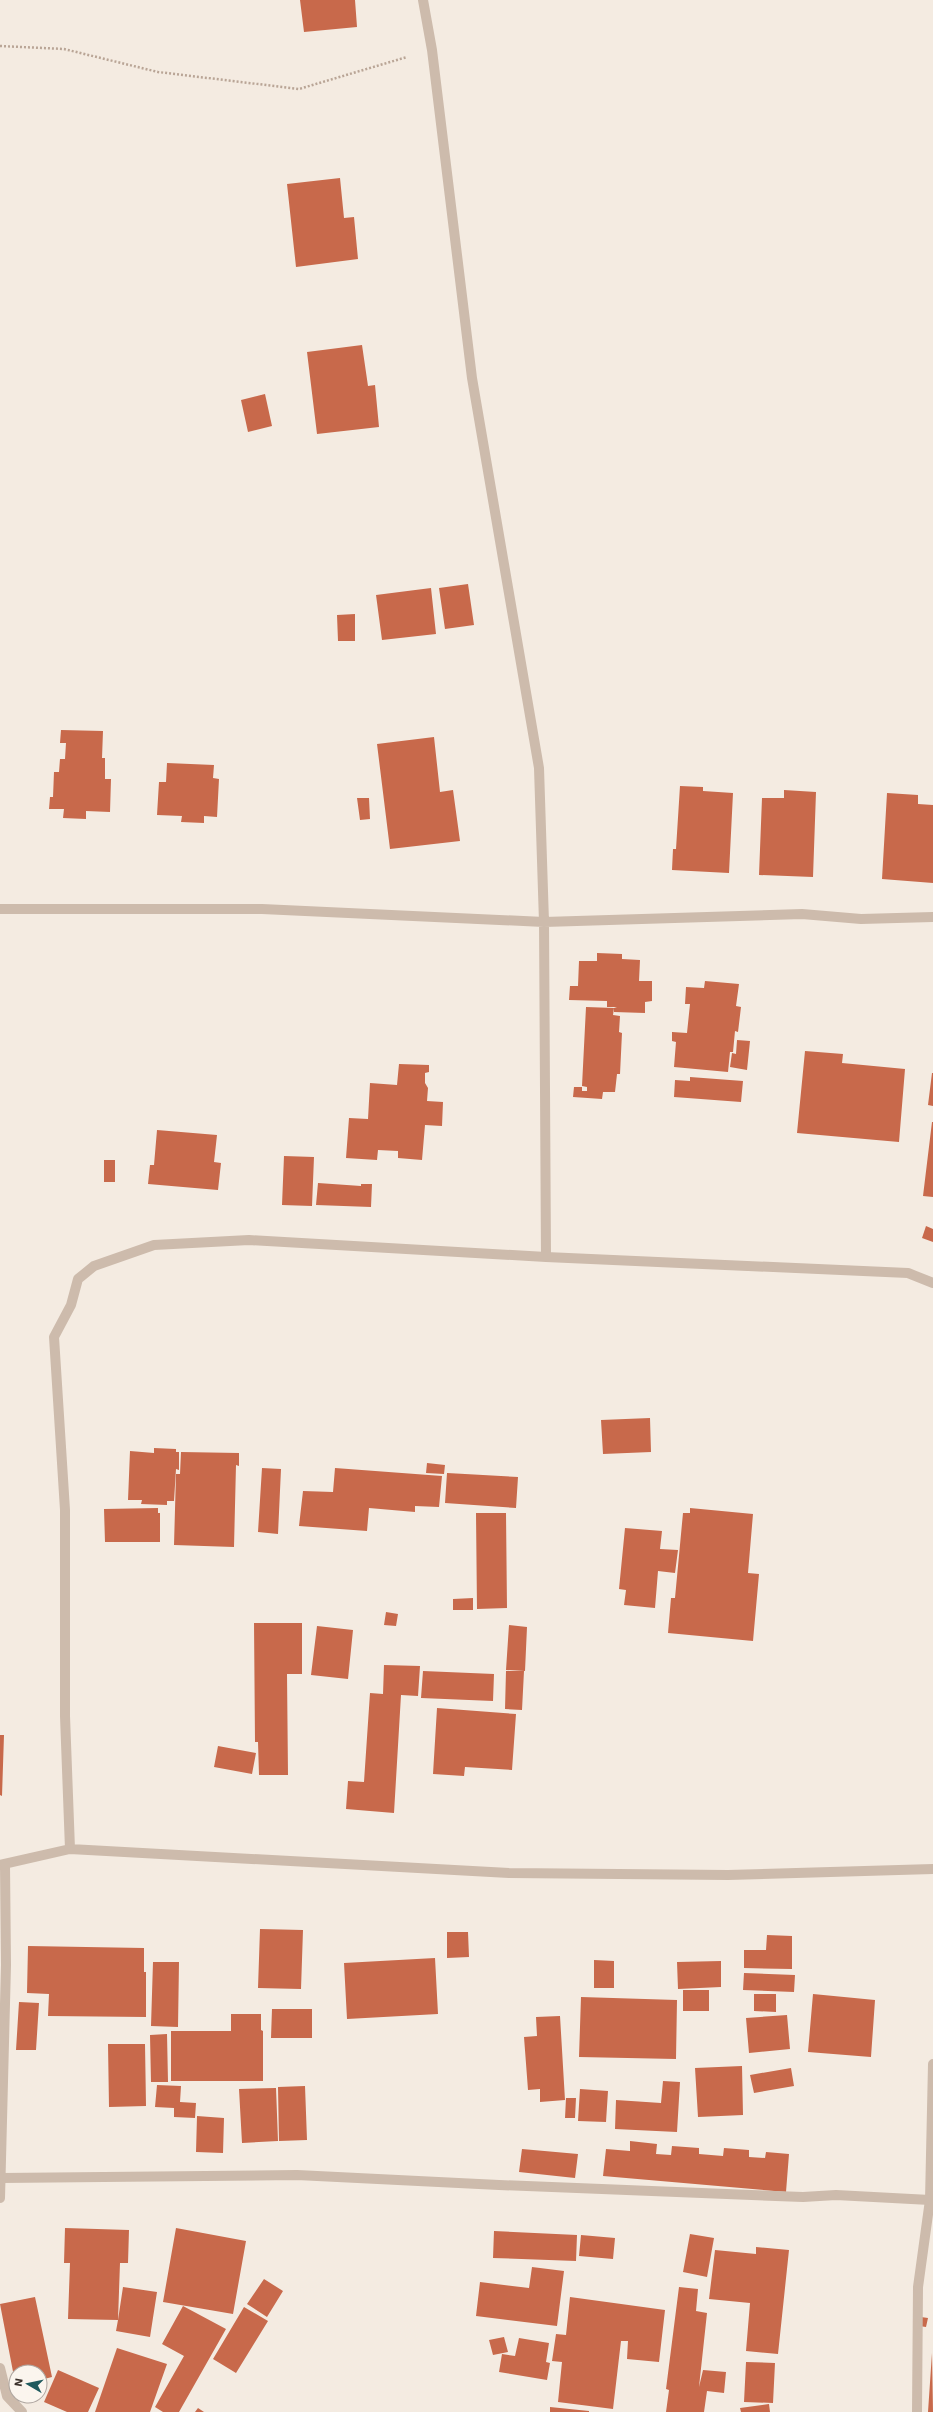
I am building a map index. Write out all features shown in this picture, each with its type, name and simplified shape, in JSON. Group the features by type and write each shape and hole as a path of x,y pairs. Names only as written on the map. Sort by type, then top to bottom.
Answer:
{"street":[{"path":"423,0 432,50 472,378 539,768 544,922 546,1257"},
{"path":"0,909 262,908 544,922 802,914 860,919 933,917"},
{"path":"70,1849 65,1716 65,1510 54,1337 71,1305 78,1279 94,1266 154,1245 249,1240 546,1257 908,1273 933,1283"},
{"path":"0,2198 2,2178 6,1965 2,1865 70,1849 509,1873 728,1875 933,1869"},
{"path":"917,2412 918,2287 932,2200 933,2064"},
{"path":"2,2178 297,2175 499,2186 803,2197 836,2195 932,2200"},
{"path":"0,2368 7,2396 22,2412"}],"path":[{"path":"0,46 64,49 158,72 299,89 432,50"}],"building":[{"path":"300,0 355,0 357,27 304,32"},
{"path":"340,178 344,218 354,217 358,259 296,267 287,184"},
{"path":"362,345 368,386 375,385 379,427 317,434 307,352"},
{"path":"265,394 272,426 248,432 241,400"},
{"path":"468,584 474,625 445,629 439,588"},
{"path":"431,588 436,634 382,640 376,595"},
{"path":"355,614 355,641 338,641 337,615"},
{"path":"61,730 103,731 102,758 105,758 105,779 111,779 110,812 86,811 86,819 63,818 64,809 49,809 50,797 53,797 54,772 59,772 60,759 65,759 66,743 60,743"},
{"path":"434,737 440,792 453,790 460,841 390,849 377,744"},
{"path":"167,763 214,765 213,778 219,779 217,817 204,816 204,823 181,822 182,816 157,815 159,782 166,782"},
{"path":"680,786 703,787 703,791 733,793 729,873 672,870 673,849 676,849"},
{"path":"784,790 816,792 813,877 759,875 762,798 784,798"},
{"path":"887,793 918,795 918,804 933,805 933,883 882,879"},
{"path":"357,798 369,798 370,819 360,820"},
{"path":"597,953 622,954 622,959 640,960 639,981 652,981 652,1001 645,1002 645,1013 614,1012 614,1008 617,1007 607,1007 607,1001 569,1000 570,986 578,986 579,961 597,961"},
{"path":"705,981 739,984 736,1006 741,1007 738,1032 735,1031 733,1052 730,1052 728,1072 674,1067 676,1042 672,1041 672,1032 687,1033 690,1004 685,1004 686,987 704,988"},
{"path":"586,1007 614,1008 613,1015 620,1016 619,1032 622,1033 620,1074 617,1074 615,1092 603,1092 602,1099 573,1097 574,1087 582,1087 582,1091 587,1091 587,1087 582,1086"},
{"path":"737,1040 750,1041 747,1070 730,1067 732,1053 736,1054"},
{"path":"805,1051 843,1054 842,1063 905,1069 899,1142 797,1133"},
{"path":"399,1064 429,1065 429,1072 425,1073 425,1083 428,1088 427,1101 443,1102 442,1126 425,1125 422,1160 398,1158 398,1151 378,1150 377,1160 346,1158 349,1118 368,1119 370,1083 397,1085"},
{"path":"933,1073 933,1106 928,1105"},
{"path":"690,1077 743,1081 741,1102 674,1097 675,1080 690,1081"},
{"path":"933,1122 933,1197 923,1196"},
{"path":"157,1130 217,1135 214,1162 221,1163 218,1190 148,1184 150,1165 154,1165"},
{"path":"284,1156 314,1157 312,1206 282,1205"},
{"path":"104,1160 115,1160 115,1182 104,1182"},
{"path":"318,1183 361,1186 361,1184 372,1184 371,1207 316,1205"},
{"path":"926,1226 933,1229 933,1242 922,1238"},
{"path":"650,1418 651,1452 603,1454 601,1420"},
{"path":"154,1448 176,1449 176,1452 179,1452 179,1470 176,1469 174,1501 167,1501 167,1505 141,1504 142,1500 128,1500 130,1451 154,1453"},
{"path":"181,1452 239,1453 239,1466 236,1465 234,1547 174,1545 176,1474 180,1474"},
{"path":"427,1463 445,1465 444,1474 426,1473"},
{"path":"262,1468 281,1469 278,1534 258,1532"},
{"path":"335,1468 442,1476 439,1507 415,1506 415,1512 369,1508 367,1531 299,1526 303,1491 333,1492"},
{"path":"447,1473 518,1477 516,1508 445,1503"},
{"path":"158,1508 158,1513 160,1513 160,1542 105,1542 104,1509"},
{"path":"690,1508 753,1514 748,1573 759,1574 753,1641 668,1633 671,1598 675,1598 683,1513 690,1513"},
{"path":"476,1513 506,1513 507,1608 477,1609"},
{"path":"625,1528 662,1531 660,1549 678,1550 675,1573 658,1571 655,1608 624,1605 626,1590 619,1589"},
{"path":"473,1598 473,1610 453,1610 453,1599"},
{"path":"386,1612 398,1614 396,1626 384,1625"},
{"path":"254,1623 302,1623 302,1674 287,1674 288,1775 259,1775 258,1742 255,1742"},
{"path":"509,1625 527,1627 525,1671 506,1670"},
{"path":"317,1626 353,1630 348,1679 311,1675"},
{"path":"384,1665 420,1666 418,1696 401,1695 394,1813 346,1809 348,1781 364,1782 370,1693 383,1694"},
{"path":"423,1671 494,1674 493,1701 421,1698"},
{"path":"506,1671 524,1671 522,1710 505,1709"},
{"path":"437,1708 516,1714 512,1770 465,1767 464,1776 433,1774"},
{"path":"0,1735 4,1735 2,1796 0,1795"},
{"path":"218,1746 256,1753 252,1774 214,1767"},
{"path":"260,1929 303,1930 301,1989 258,1988"},
{"path":"447,1932 468,1932 469,1957 447,1958"},
{"path":"767,1935 792,1936 792,1969 744,1968 744,1950 766,1950"},
{"path":"28,1946 144,1948 144,1972 146,1972 146,2017 48,2016 49,1994 27,1993"},
{"path":"435,1958 438,2014 347,2019 344,1963"},
{"path":"594,1960 614,1961 614,1988 594,1988"},
{"path":"721,1961 721,1987 678,1989 677,1962"},
{"path":"153,1962 179,1962 178,2027 151,2026"},
{"path":"744,1973 795,1975 794,1992 743,1990"},
{"path":"683,1990 709,1990 709,2011 683,2011"},
{"path":"754,1994 776,1994 776,2012 754,2011"},
{"path":"813,1994 875,2000 871,2057 808,2052"},
{"path":"581,1997 677,2000 676,2059 579,2057"},
{"path":"19,2002 39,2003 36,2050 16,2050"},
{"path":"272,2009 312,2009 312,2038 271,2038"},
{"path":"231,2014 261,2014 261,2030 263,2031 263,2081 171,2081 171,2031 231,2031"},
{"path":"787,2015 790,2049 749,2053 746,2018"},
{"path":"560,2016 565,2100 540,2102 540,2089 528,2090 524,2037 537,2036 536,2017"},
{"path":"167,2034 168,2082 151,2082 150,2035"},
{"path":"108,2044 145,2044 146,2106 109,2107"},
{"path":"742,2066 743,2115 698,2117 695,2068"},
{"path":"791,2068 794,2086 754,2093 750,2075"},
{"path":"663,2081 680,2082 677,2132 615,2129 616,2100 661,2103"},
{"path":"157,2085 181,2086 180,2102 196,2103 195,2118 174,2117 174,2108 155,2107"},
{"path":"305,2086 307,2140 279,2141 278,2087"},
{"path":"276,2088 278,2141 242,2143 239,2089"},
{"path":"580,2089 608,2091 606,2122 578,2121"},
{"path":"566,2098 576,2098 575,2118 565,2118"},
{"path":"197,2116 224,2118 223,2153 196,2152"},
{"path":"630,2141 657,2144 656,2154 671,2155 672,2146 699,2148 699,2154 723,2156 724,2148 749,2150 749,2157 765,2158 766,2152 789,2154 786,2192 603,2176 606,2149 630,2151"},
{"path":"522,2149 578,2154 575,2178 519,2172"},
{"path":"65,2228 129,2230 128,2263 120,2263 118,2320 68,2319 70,2263 64,2263"},
{"path":"176,2228 246,2241 233,2314 163,2302"},
{"path":"494,2231 577,2235 576,2261 493,2258"},
{"path":"690,2234 714,2238 707,2277 683,2272"},
{"path":"581,2235 615,2238 613,2259 579,2256"},
{"path":"756,2247 789,2250 778,2354 746,2351 750,2303 709,2299 715,2250 756,2254"},
{"path":"532,2267 564,2271 557,2326 476,2316 480,2282 529,2288"},
{"path":"264,2279 283,2291 267,2317 247,2304"},
{"path":"123,2287 157,2292 150,2337 116,2331"},
{"path":"679,2287 698,2289 696,2311 707,2313 699,2387 703,2370 726,2372 724,2393 707,2391 704,2412 666,2412 669,2390 666,2389"},
{"path":"35,2297 52,2377 48,2378 48,2364 12,2364 0,2304"},
{"path":"570,2297 665,2310 659,2362 627,2359 628,2341 621,2341 613,2409 558,2402 562,2362 552,2361 556,2334 566,2335"},
{"path":"183,2306 226,2329 179,2412 163,2412 155,2407 184,2356 162,2344"},
{"path":"244,2307 268,2321 236,2373 213,2359"},
{"path":"921,2317 928,2318 926,2327 919,2326"},
{"path":"504,2337 508,2352 493,2355 489,2340"},
{"path":"519,2338 549,2343 546,2362 550,2363 547,2380 499,2372 502,2354 515,2356"},
{"path":"117,2348 167,2364 150,2412 95,2412"},
{"path":"932,2353 933,2412 928,2412"},
{"path":"746,2362 775,2363 773,2403 744,2402"},
{"path":"58,2370 99,2388 88,2412 67,2412 48,2404 48,2393"},
{"path":"769,2404 770,2412 741,2412 740,2408"},
{"path":"550,2407 589,2411 589,2412 550,2412"},
{"path":"198,2408 204,2412 195,2412"}]}
